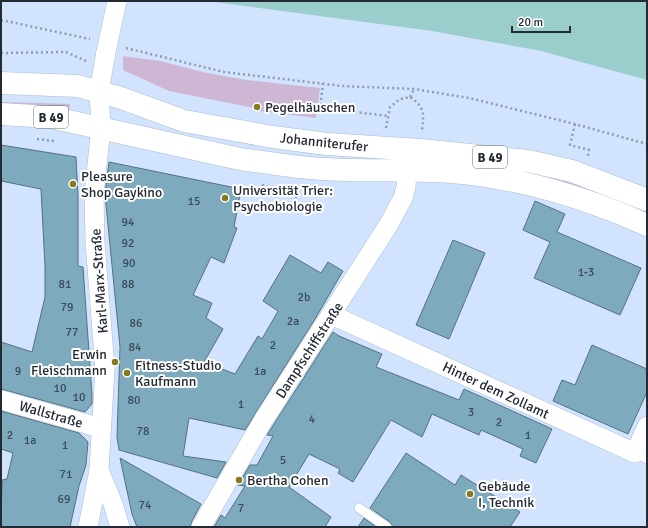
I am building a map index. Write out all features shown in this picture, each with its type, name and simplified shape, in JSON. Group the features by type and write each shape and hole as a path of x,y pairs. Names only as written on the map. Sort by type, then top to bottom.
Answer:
{"main road":[{"name":"Johanniterufer","path":"1,83 78,86 121,98 184,121 273,137 327,144 388,140 420,150 528,161 572,171 647,200"},
{"name":"Johanniterufer","path":"1,114 50,116 240,159 267,163 309,168 407,170 478,175 542,187 587,201 647,225"},
{"path":"388,140 400,155 407,170"}],"street":[{"name":"Karl-Marx-Straße","path":"88,527 99,470 105,369 95,242 94,194 101,127 99,92 117,1"},
{"name":"Dampfschiffstraße","path":"201,527 264,419 389,224 403,198 406,186 407,170"},
{"name":"Hinter dem Zollamt","path":"332,315 580,428 643,455 647,426"},
{"name":"Wallstraße","path":"1,400 101,428"},
{"name":"Karl-Marx-Straße","path":"99,470 113,504 120,527"}],"lane":[{"path":"359,508 387,527"}],"path":[{"path":"1,20 107,46 224,72 342,86 414,89 484,102 575,124 647,144"},
{"path":"1,54 66,52 79,58"},
{"path":"323,83 320,108 389,116"},
{"path":"410,97 414,89"},
{"path":"388,140 390,107 400,99 410,97 418,102 424,114 421,135"},
{"path":"575,124 570,145 589,150"}],"shaded area":[{"path":"207,1 647,1 647,80 541,51 432,31"},
{"path":"123,56 160,61 207,73 247,80 320,88 316,118 260,111 261,107 258,104 254,106 254,108 169,91 123,70"},
{"path":"1,102 70,104 69,113 1,108"},
{"path":"550,177 594,190 647,210 647,216 549,182"}],"building":[{"path":"1,145 76,157 78,196 78,266 83,267 92,395 92,404 85,412 1,389 1,342 32,352 45,297 45,267 41,189 1,181"},
{"path":"109,162 241,189 234,227 237,228 224,263 211,257 193,295 212,303 206,318 223,329 204,362 235,374 258,336 262,339 278,311 263,301 290,255 321,273 328,262 343,271 315,319 245,430 189,418 183,456 226,462 217,478 119,450 117,437 120,347 105,194"},
{"path":"535,201 565,214 557,232 641,268 620,315 534,278 550,242 523,230"},
{"path":"453,240 485,253 449,339 416,325"},
{"path":"333,332 382,354 376,367 459,400 464,389 552,429 536,463 520,456 523,449 481,430 479,435 432,414 422,437 391,420 353,482 338,473 340,469 309,454 289,487 331,517 325,527 214,527 221,515 225,518 245,486 238,485 250,465 257,465 273,436 267,435"},
{"path":"592,345 647,369 647,392 628,434 553,401 562,380 575,385"},
{"path":"1,411 79,433 88,442 86,465 79,486 70,527 1,527 2,480 7,479 13,453 1,449"},
{"path":"406,453 455,485 461,475 520,512 510,527 393,527 390,522 370,508"},
{"path":"120,458 201,504 190,527 137,527 132,514"},
{"path":"364,518 376,527 358,527"}],"place":[{"name":"Pegelhäuschen","path":"257,107"},
{"name":"Pleasure Shop Gaykino","path":"73,184"},
{"name":"Universität Trier: Psychobiologie","path":"225,198"},
{"name":"Erwin Fleischmann","path":"115,362"},
{"name":"Fitness-Studio Kaufmann","path":"127,373"},
{"name":"Bertha Cohen","path":"239,480"},
{"name":"Gebäude I, Technik","path":"470,494"}]}
